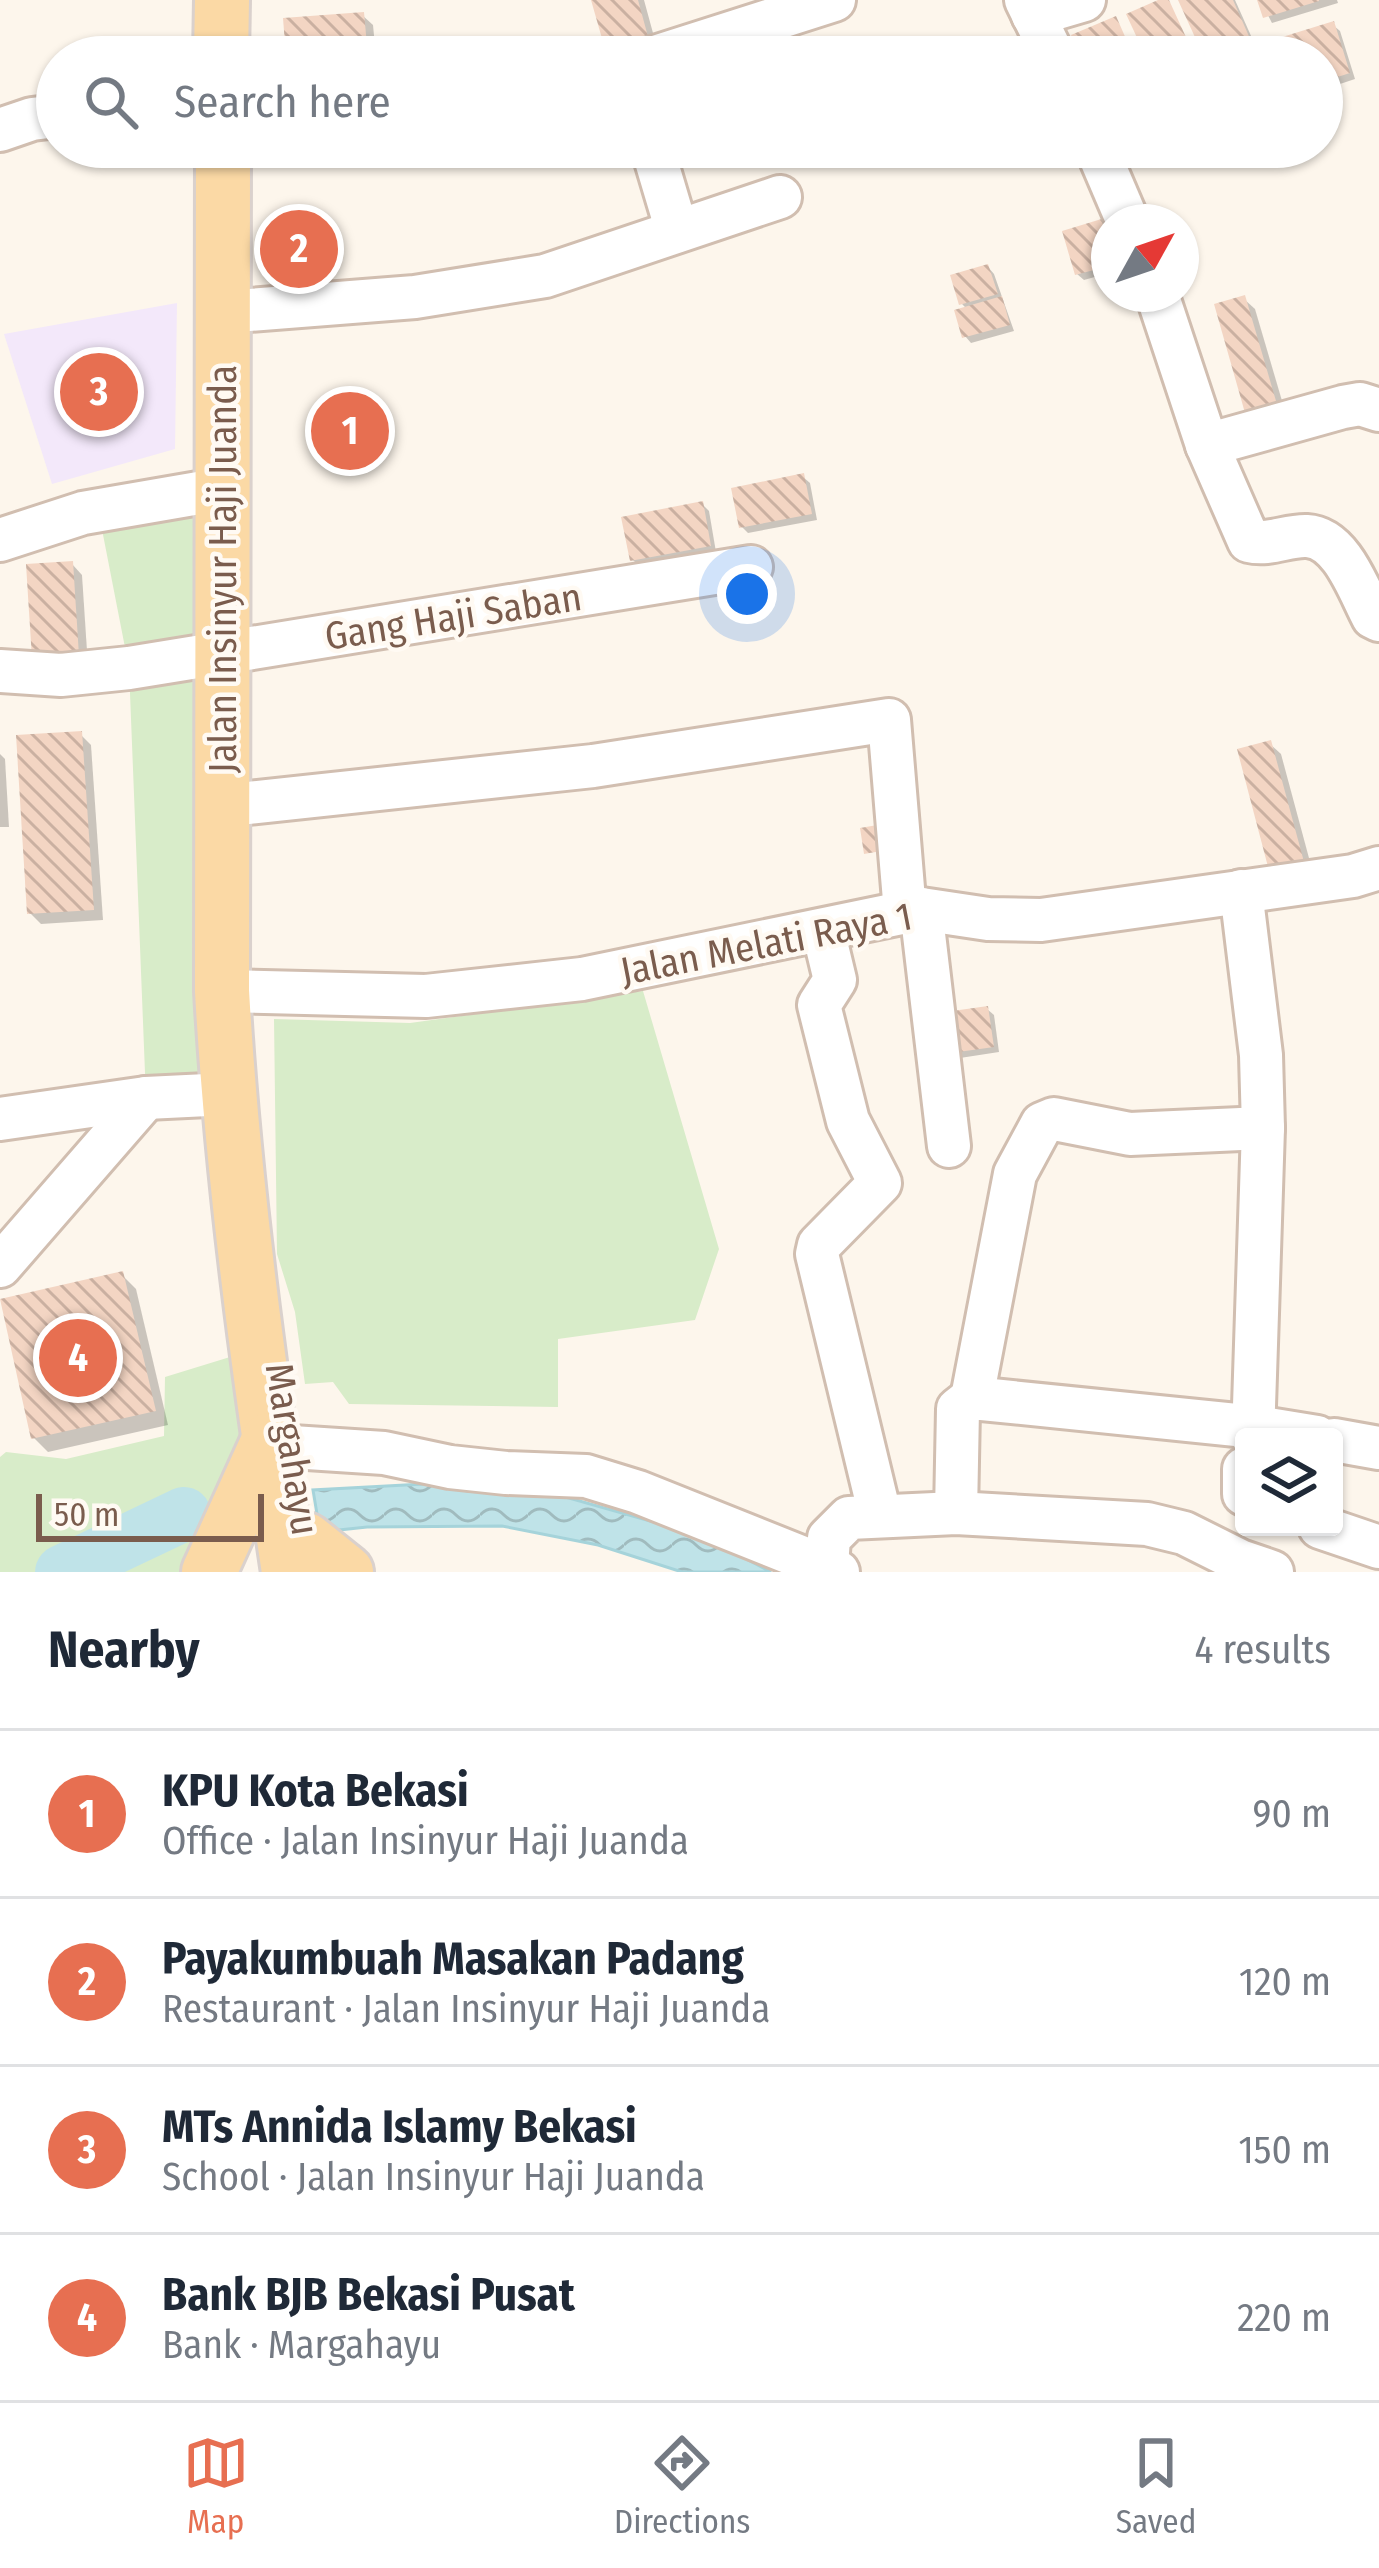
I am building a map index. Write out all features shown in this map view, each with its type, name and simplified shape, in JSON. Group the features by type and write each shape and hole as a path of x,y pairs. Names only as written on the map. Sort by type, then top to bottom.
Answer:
{"main road":[{"path":"221,36 222,0"},
{"name":"Jalan Insinyur Haji Juanda","path":"223,168 221,991 228,1094 250,1265"},
{"path":"250,1265 251,1323 314,1564"},
{"name":"Margahayu","path":"250,1265 272,1325 280,1443"},
{"path":"209,1572 280,1443"}],"street":[{"path":"713,36 792,7 834,0"},
{"path":"1044,36 1030,8 1084,0"},
{"path":"0,130 36,119"},
{"path":"658,168 677,232"},
{"path":"1105,168 1120,204"},
{"path":"224,312 415,297 545,276 780,197"},
{"path":"1163,312 1207,445 1249,541 1261,544 1307,536 1320,540 1343,561 1372,617 1379,620"},
{"path":"1207,445 1343,407 1360,404 1379,410"},
{"path":"0,540 82,513 222,489"},
{"name":"Gang Haji Saban","path":"0,671 61,675 129,668 751,567"},
{"path":"220,806 593,766 889,720 949,1146"},
{"name":"Jalan Melati Raya 1","path":"221,991 426,996 582,979 913,911 1041,920 1353,876 1379,868"},
{"path":"1241,891 1261,1055 1263,1128 1254,1428"},
{"path":"824,930 835,980 819,1005 848,1120 880,1184 819,1245 817,1254 880,1515"},
{"path":"0,1120 146,1099 228,1094"},
{"path":"0,1266 146,1099"},
{"path":"956,1513 958,1409 973,1398 1015,1174 1042,1124 1054,1119 1130,1134 1263,1128"},
{"path":"973,1398 1235,1430"},
{"path":"1343,1442 1379,1448"},
{"path":"280,1443 384,1453 450,1467 586,1476 832,1569 829,1538 840,1523 859,1516 956,1513 1148,1524 1184,1533 1240,1562 1272,1572"},
{"path":"1343,1535 1379,1547"}],"shaded area":[{"path":"177,303 175,449 52,484 4,334"}],"green space":[{"path":"222,489 228,1094 146,1098 129,668 98,509"},
{"path":"643,991 719,1249 695,1320 558,1339 558,1407 349,1404 333,1382 305,1384 295,1312 277,1254 274,1019 410,1023"},
{"path":"251,1323 269,1440 209,1572 0,1572 0,1457 6,1452 66,1459 164,1436 165,1377 230,1357"}],"water":[{"path":"461,1482 555,1494 703,1536 771,1572 682,1572 598,1545 502,1526 320,1532 313,1490"}],"building":[{"path":"591,0 638,0 648,36 601,36"},
{"path":"1169,0 1185,36 1136,36 1126,14"},
{"path":"1178,0 1233,0 1249,36 1194,36"},
{"path":"1257,0 1319,0 1319,1 1263,18"},
{"path":"364,12 366,36 284,36 283,18"},
{"path":"1116,16 1125,36 1071,36"},
{"path":"1334,21 1339,36 1285,36"},
{"path":"1091,222 1091,271 1075,275 1062,231"},
{"path":"988,264 998,294 959,305 950,275"},
{"path":"1245,295 1281,418 1249,427 1214,304"},
{"path":"1002,296 1010,325 962,338 954,310"},
{"path":"804,473 812,514 739,528 731,488"},
{"path":"703,501 711,546 630,561 621,517"},
{"path":"73,561 79,656 32,659 26,564"},
{"path":"82,731 94,910 27,914 16,735"},
{"path":"1271,740 1307,873 1272,882 1237,749"},
{"path":"889,823 893,849 864,854 860,828"},
{"path":"988,1006 994,1047 951,1053 945,1012"},
{"path":"123,1271 156,1411 31,1439 0,1299"}],"waterway":[{"path":"62,1572 184,1514"}],"place":[{"name":"Payakumbuah Masakan Padang","path":"299,249"},
{"name":"MTs Annida Islamy Bekasi","path":"99,392"},
{"name":"KPU Kota Bekasi","path":"350,431"},
{"name":"Bank BJB Bekasi Pusat","path":"78,1358"}]}
